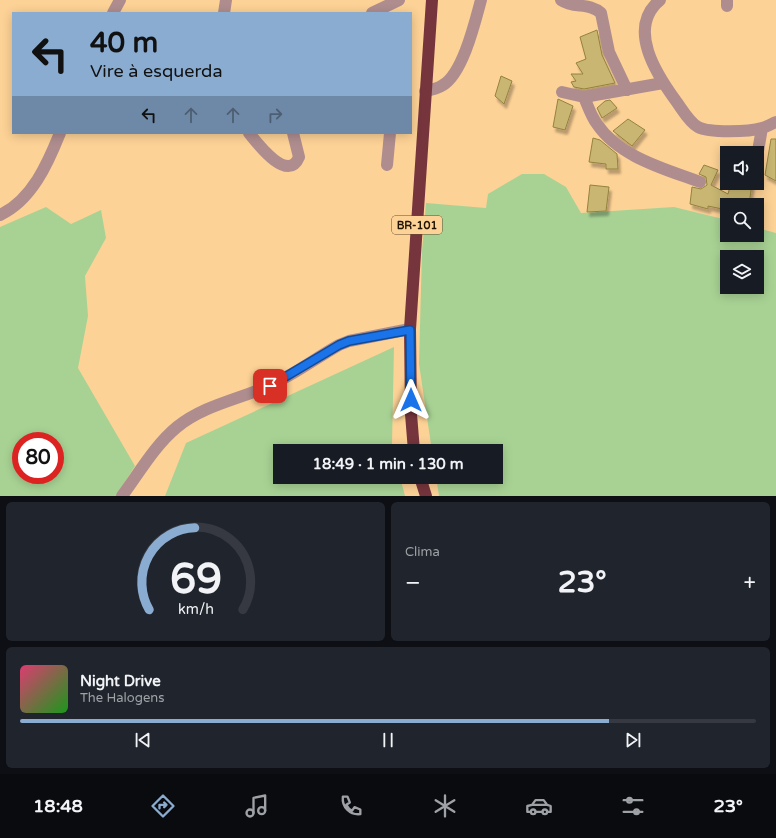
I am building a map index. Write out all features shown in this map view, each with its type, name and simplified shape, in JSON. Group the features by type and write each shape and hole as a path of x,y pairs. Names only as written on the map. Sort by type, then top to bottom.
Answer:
{"highway":[{"name":"BR-101","path":"413,444 411,414 410,330 432,0"},
{"path":"422,484 426,496"}],"street":[{"path":"114,12 120,0"},
{"path":"224,12 226,0"},
{"path":"379,11 399,0"},
{"path":"425,91 444,85 462,60 481,0"},
{"path":"561,0 573,5 592,7 601,14 609,52 628,90"},
{"path":"660,0 647,17 645,32 647,51 663,83 689,118 698,127 704,129 743,131 762,128 776,122"},
{"path":"562,92 584,97 663,83"},
{"path":"584,97 597,125 626,150 644,160 700,182"},
{"path":"759,146 762,128"},
{"path":"0,215 20,200 35,184 52,154 60,134"},
{"path":"249,134 275,161 284,166 289,166 293,164 298,157 293,134"},
{"path":"387,165 390,134"},
{"path":"122,496 152,454 170,434 185,422 228,400 282,380 339,345 349,341 410,330"}],"green space":[{"path":"522,174 544,174 566,187 581,213 674,207 720,218 720,242 764,242 764,230 776,233 776,496 439,496 437,484 503,484 503,444 431,444 419,364 422,251 426,203 486,208 488,194"},
{"path":"46,207 71,224 101,210 106,238 85,276 88,316 78,368 135,466 116,496 0,496 0,227"},
{"path":"394,347 392,444 273,444 273,484 402,484 405,496 165,496 186,443"}],"building":[{"path":"597,30 602,55 615,83 584,89 574,87 571,82 576,81 571,74 583,74 576,63 586,59 580,37"},
{"path":"501,76 512,81 504,104 495,96"},
{"path":"558,99 573,106 565,130 553,127"},
{"path":"610,100 617,108 602,118 597,108 605,101"},
{"path":"628,119 645,130 632,146 613,131"},
{"path":"593,138 600,140 617,154 618,169 606,169 606,164 589,162"},
{"path":"771,139 776,139 776,181 765,175"},
{"path":"704,165 718,170 711,185 728,194 729,190 751,190 750,198 720,198 720,209 708,206 708,209 690,204 692,187 701,189 707,185 706,177 699,174"},
{"path":"590,185 609,187 606,211 587,212"}],"route":[{"path":"270,386 331,349 349,341 410,330 411,400"}]}
